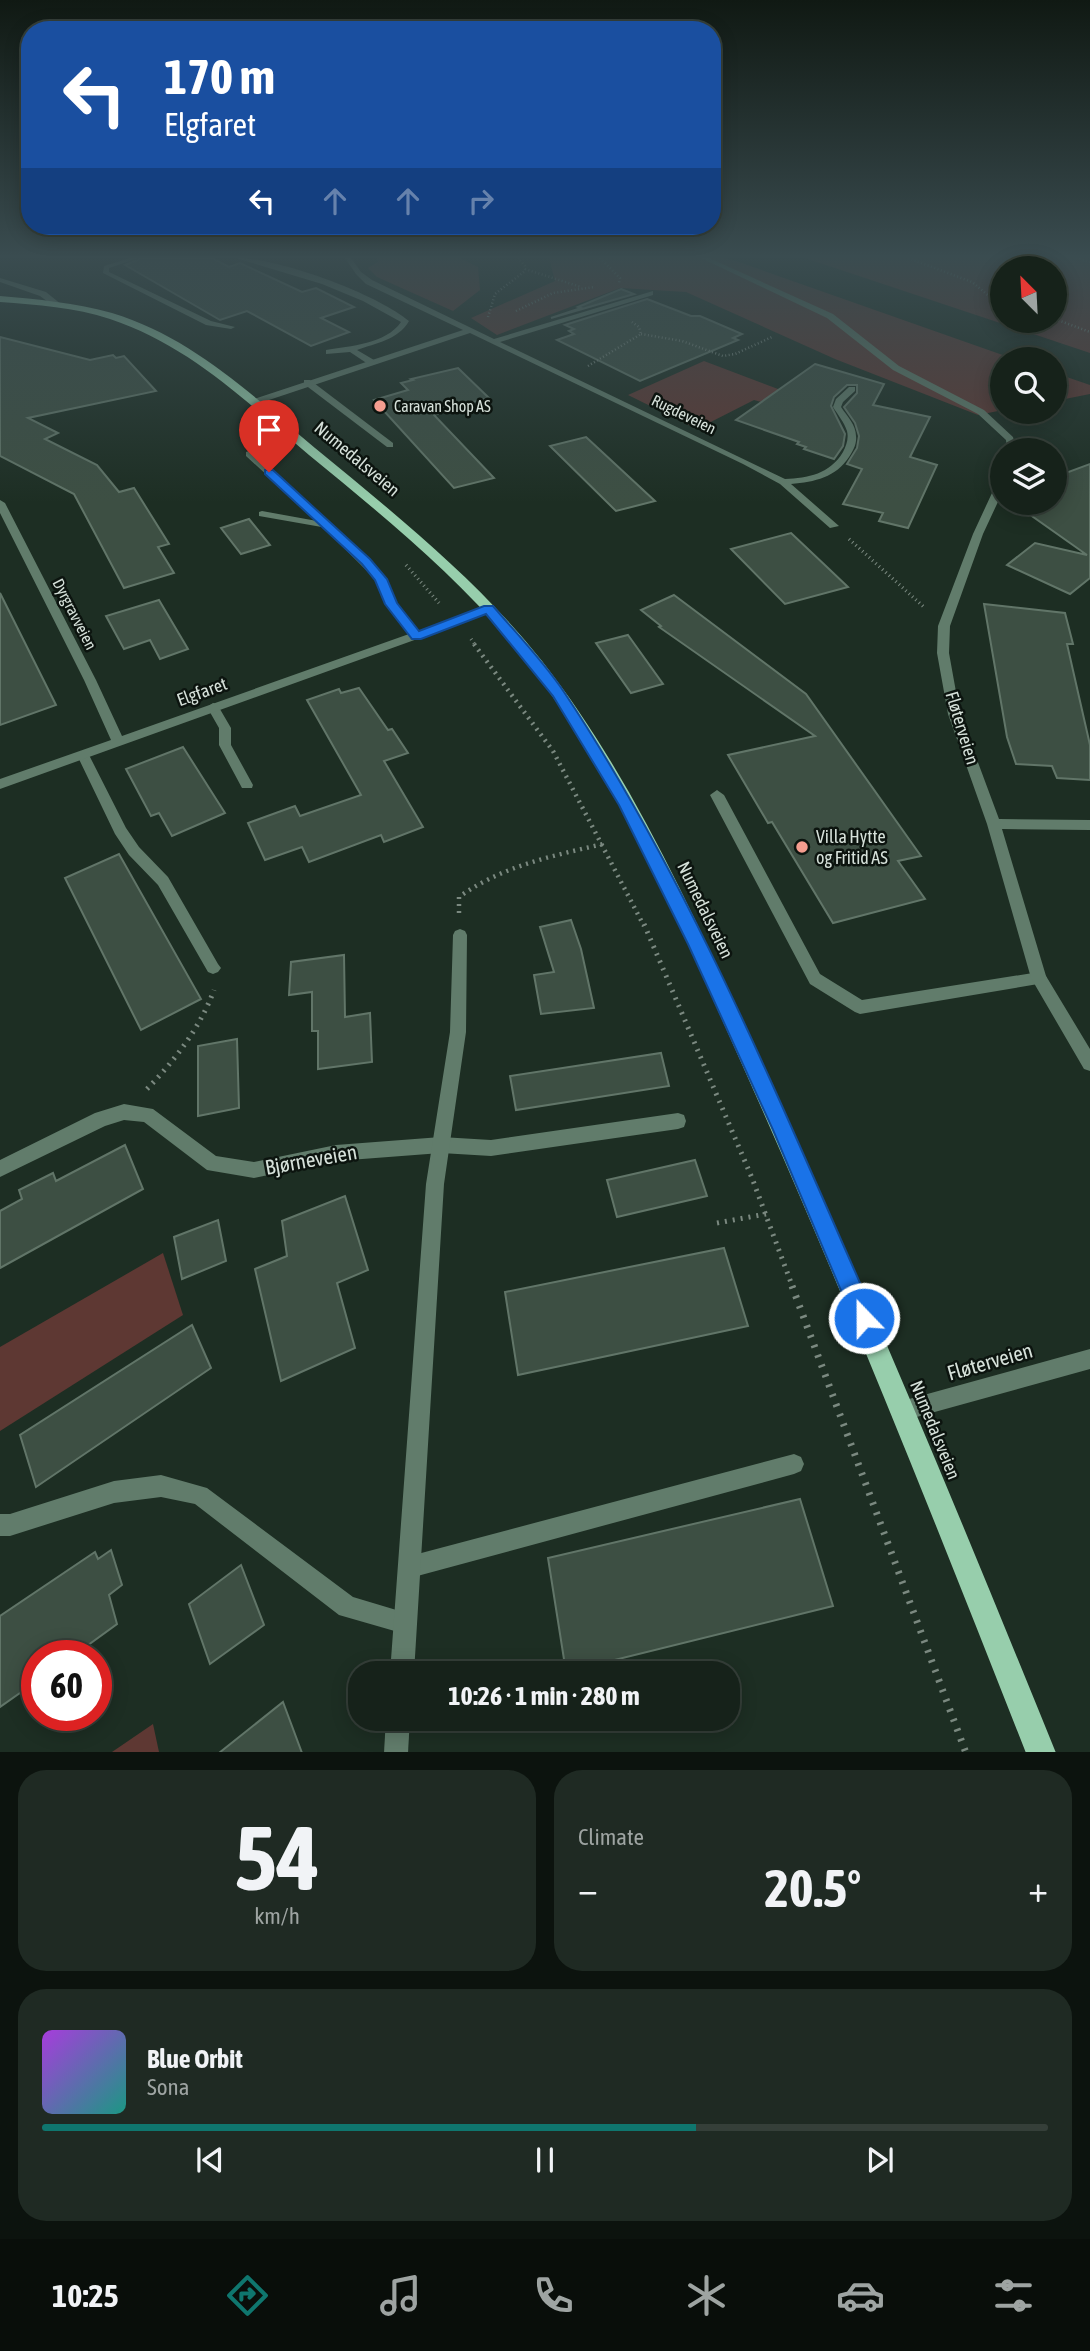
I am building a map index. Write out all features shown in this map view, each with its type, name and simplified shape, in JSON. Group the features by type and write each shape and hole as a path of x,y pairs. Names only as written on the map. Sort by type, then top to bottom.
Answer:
{"main road":[{"name":"Numedalsveien","path":"168,340 197,357 254,402 391,516 489,609 558,693 647,844 781,1127 902,1411 1041,1752"}],"street":[{"path":"329,352 351,349 376,340"},
{"path":"254,402 307,382 441,340"},
{"path":"495,341 499,340"},
{"path":"861,340 896,368 981,412 1009,438"},
{"name":"Rugdeveien","path":"495,341 783,482 834,526"},
{"path":"351,349 372,362"},
{"path":"307,382 390,445"},
{"path":"783,482 808,481 828,475 844,459 852,444 852,434 837,407 839,401 852,389"},
{"path":"249,454 381,579 391,604 416,636"},
{"name":"Dyrgravveien","path":"0,503 118,741"},
{"name":"Fløterveien","path":"990,507 944,625 943,653 954,714 994,824 1039,978 1090,1064"},
{"path":"262,514 328,527"},
{"name":"Elgfaret","path":"0,784 489,609"},
{"path":"213,707 225,728 225,745 247,785"},
{"path":"83,755 120,830 134,851 163,881 213,968"},
{"path":"717,794 815,979 860,1007 1039,978"},
{"path":"994,824 1090,825"},
{"path":"403,1661 435,1184 457,1032 460,935"},
{"path":"0,1168 101,1119 124,1112"},
{"name":"Bjørneveien","path":"124,1112 147,1115 213,1164 254,1170 336,1153 441,1145 491,1148 678,1121"},
{"name":"Fløterveien","path":"902,1411 1090,1359"},
{"path":"410,1567 794,1464"},
{"path":"0,1525 10,1525 126,1491 161,1486 200,1495 347,1607 405,1623"},
{"path":"396,1752 397,1731"}],"path":[{"path":"569,376 631,340"},
{"path":"675,340 723,356 766,340"},
{"path":"834,526 944,625"},
{"path":"397,554 480,648 553,751 640,916 766,1214 966,1752"},
{"path":"460,935 459,897 476,883 533,861 603,844"},
{"path":"124,1112 169,1067 210,1005 216,984 213,968"},
{"path":"717,1223 766,1214"}],"shaded area":[{"path":"792,340 959,340 990,351 990,413 978,415"},
{"path":"1050,340 1090,340 1090,353"},
{"path":"704,361 786,392 769,404 754,400 697,429 628,395"},
{"path":"1067,377 1090,385 1090,394 1067,399"},
{"path":"163,1253 183,1315 0,1431 0,1347"},
{"path":"153,1724 159,1752 112,1752"}],"building":[{"path":"0,340 11,340 90,360 113,355 116,358 124,356 156,391 28,418 58,433 45,439 97,465 119,492 134,488 169,544 158,547 174,573 124,588 74,494 0,456"},
{"path":"300,340 328,340 311,346"},
{"path":"557,340 737,340 738,340 640,381"},
{"path":"815,364 884,384 873,405 930,417 910,457 937,465 908,528 879,521 883,513 843,504 862,469 847,464 857,448 859,436 855,423 844,407 857,393 857,385 847,385 834,397 831,406 845,434 843,446 834,459 804,449 806,447 797,444 799,442 736,420"},
{"path":"458,368 489,398 434,412 437,414 434,415 494,478 454,488 374,400 408,390 401,383 413,380 411,379"},
{"path":"586,437 655,501 616,511 550,446"},
{"path":"1090,464 1090,578 1070,594 1007,565 1035,543 1087,555 1030,515 1067,515 1067,473"},
{"path":"249,519 270,545 241,554 221,528"},
{"path":"791,533 848,587 785,604 731,549"},
{"path":"0,593 56,705 0,725"},
{"path":"674,595 806,694 921,856 898,861 925,899 833,923 772,822 768,823 728,755 815,736 659,627 661,626 641,610"},
{"path":"159,600 188,649 160,659 150,640 124,649 106,616"},
{"path":"984,604 1065,613 1073,644 1067,644 1090,745 1090,780 1057,778 1052,766 1016,764 1007,737"},
{"path":"628,635 663,684 631,693 596,643"},
{"path":"359,688 388,730 392,729 408,753 384,761 423,827 384,842 381,835 309,862 302,847 265,860 248,823 295,806 300,816 361,795 307,700 339,689 341,693"},
{"path":"183,747 225,813 172,836 159,813 151,816 126,769"},
{"path":"119,854 201,999 141,1030 65,878"},
{"path":"571,920 581,949 594,1008 541,1014 534,975 554,972 540,927"},
{"path":"344,955 345,1017 370,1013 372,1062 318,1069 318,1031 312,1031 312,992 289,995 291,962"},
{"path":"237,1039 239,1108 198,1116 198,1046"},
{"path":"661,1053 669,1086 516,1110 510,1076"},
{"path":"125,1145 143,1189 0,1268 0,1211 22,1199 19,1190 53,1173 56,1181"},
{"path":"695,1160 707,1196 617,1217 607,1180"},
{"path":"345,1196 368,1270 337,1283 355,1348 281,1381 255,1269 287,1256 282,1221"},
{"path":"218,1220 226,1261 182,1279 174,1237"},
{"path":"724,1248 748,1326 518,1375 505,1292"},
{"path":"192,1325 211,1368 36,1487 20,1435"},
{"path":"800,1499 833,1606 610,1661 564,1661 548,1558"},
{"path":"111,1550 122,1585 109,1595 117,1624 95,1640 21,1640 21,1692 0,1707 0,1616 95,1552 98,1559"},
{"path":"241,1565 264,1625 210,1664 189,1604"},
{"path":"283,1702 302,1752 220,1752"}],"place":[{"name":"Caravan Shop AS","path":"380,406"},
{"name":"Villa Hytte og Fritid AS","path":"802,847"}],"route":[{"path":"269,472 366,562 381,579 391,604 416,636 489,609 558,693 626,804 709,969 864,1318"}]}
